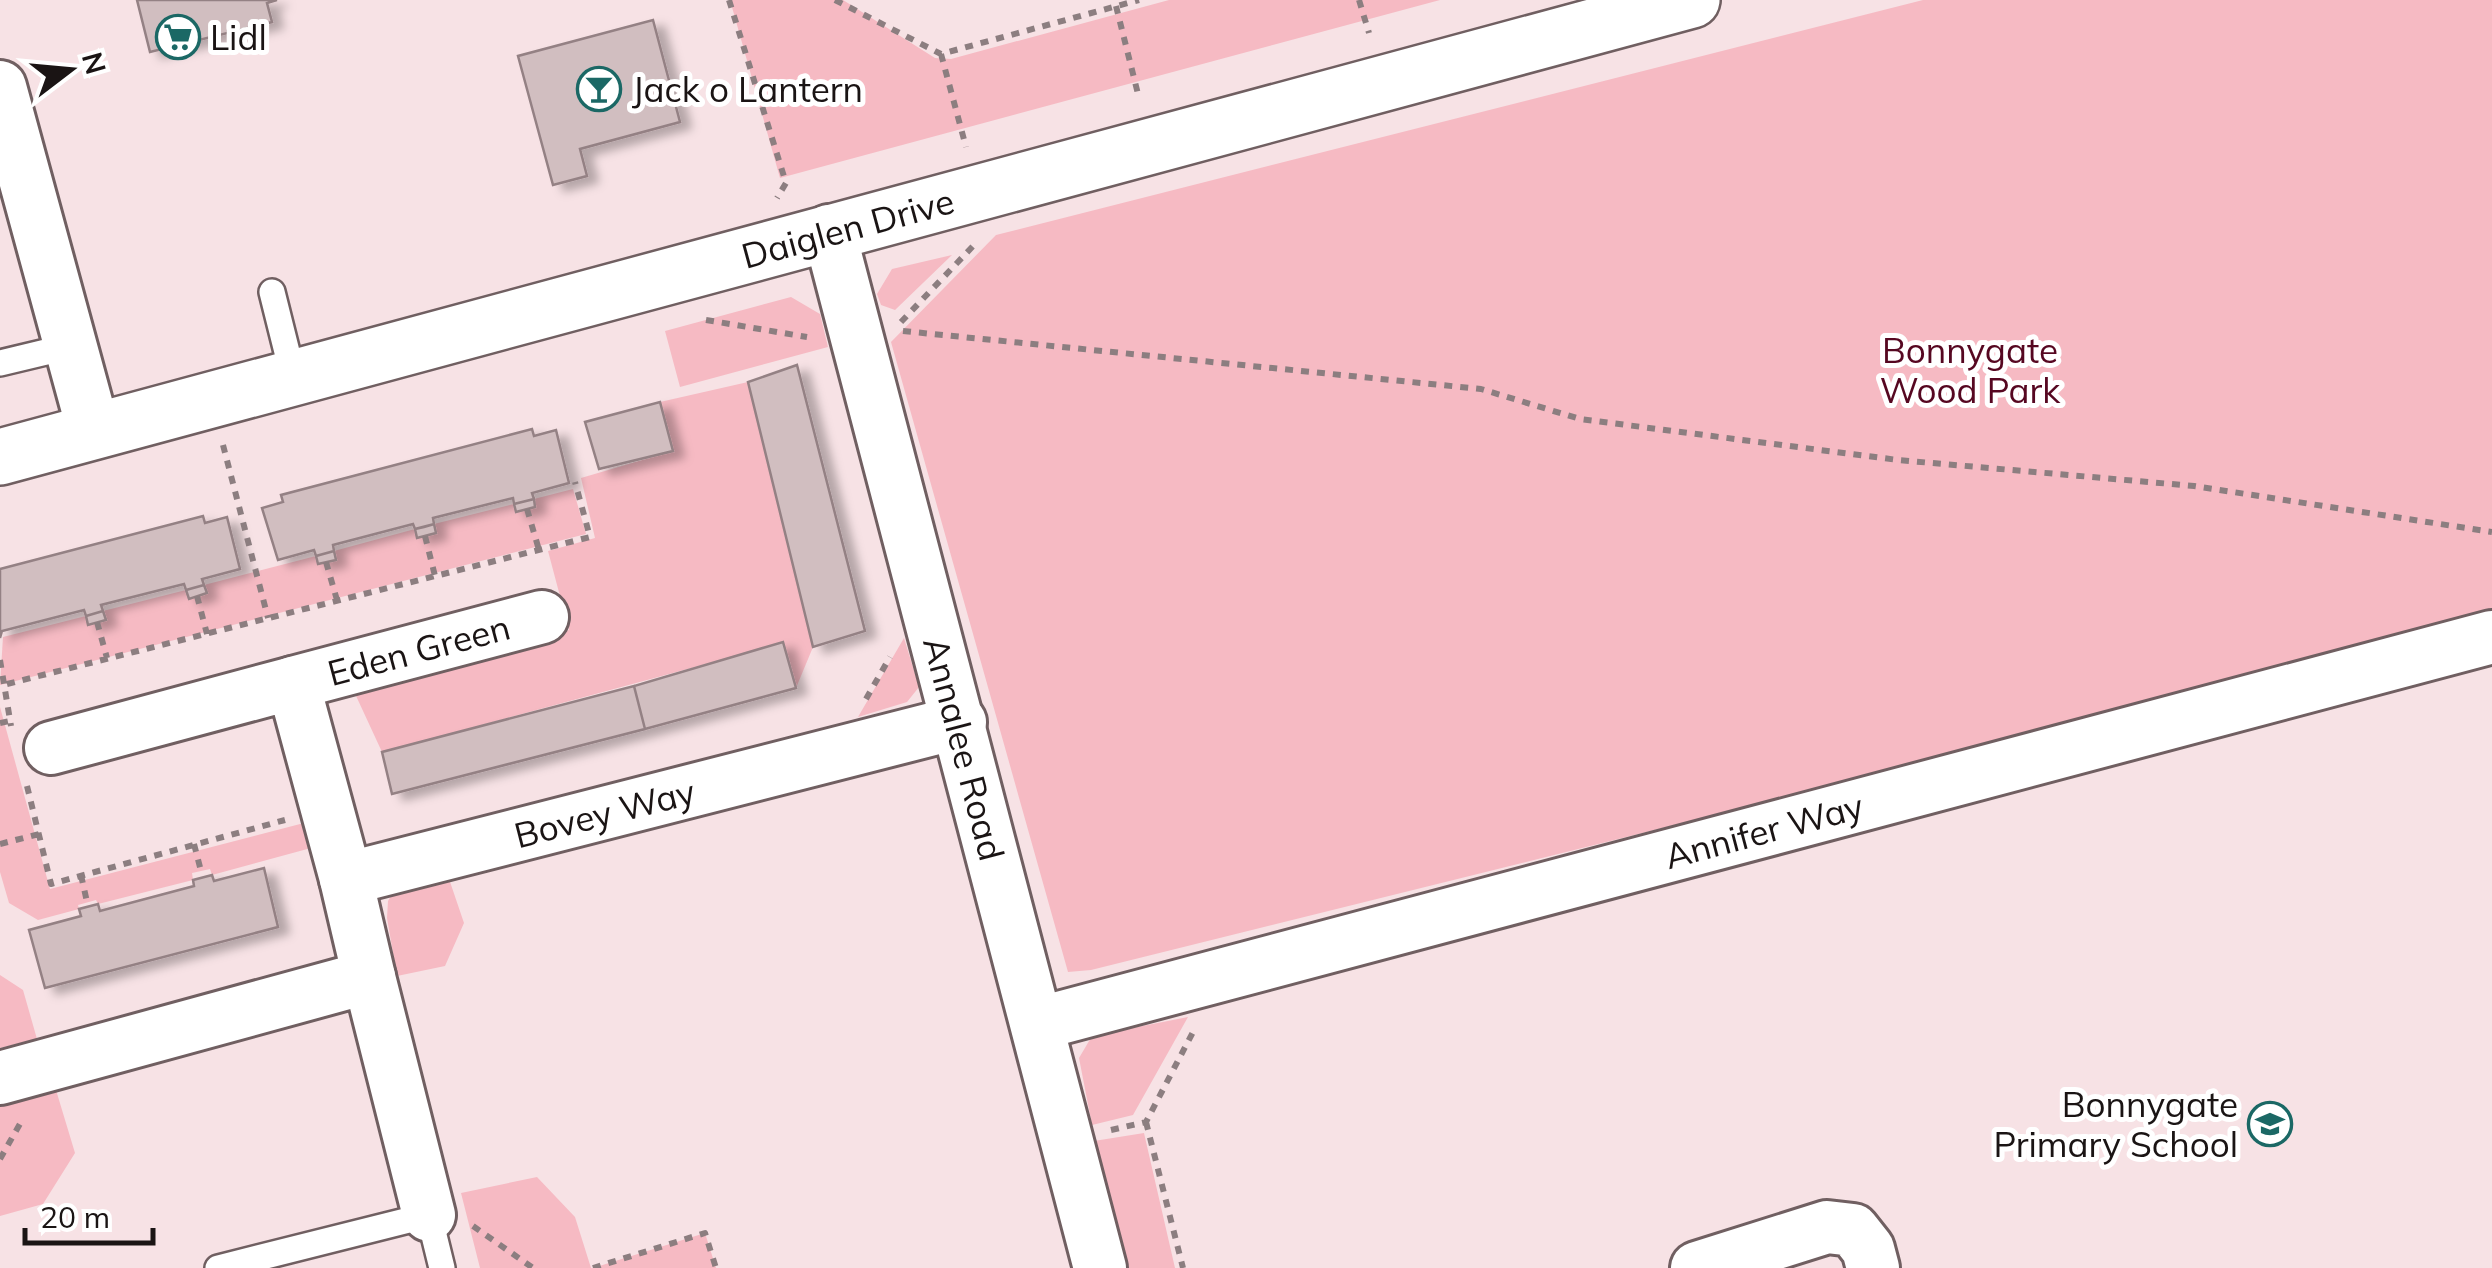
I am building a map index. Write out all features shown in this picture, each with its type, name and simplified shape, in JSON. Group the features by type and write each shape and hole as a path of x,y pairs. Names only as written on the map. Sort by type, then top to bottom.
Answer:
{"street":[{"name":"Daiglen Drive","path":"0,457 1692,0"},
{"path":"3,112 94,432"},
{"name":"Annalee Road","path":"806,238 960,722 1100,1268"},
{"name":"Eden Green","path":"25,746 293,682 542,616"},
{"name":"Annifer Way","path":"1038,1024 2492,638"},
{"name":"Eden Green","path":"293,682 346,879"},
{"name":"Bovey Way","path":"346,879 960,722"},
{"path":"346,879 429,1215"},
{"path":"0,1078 369,977"},
{"path":"1697,1268 1828,1227 1853,1230 1868,1249 1873,1268"}],"lane":[{"path":"272,292 293,376"},
{"path":"0,363 71,346"},
{"path":"218,1268 429,1215 442,1268"}],"path":[{"path":"729,0 786,183 774,202 806,238"},
{"path":"835,0 942,54 1139,0"},
{"path":"1359,0 1369,33"},
{"path":"1116,6 1138,94"},
{"path":"942,54 964,140"},
{"path":"692,317 818,339"},
{"path":"893,330 1480,389 1580,419 1898,460 2194,486 2492,532"},
{"path":"222,443 268,618"},
{"path":"7,684 590,537 575,482"},
{"path":"527,509 539,550"},
{"path":"425,536 435,576"},
{"path":"326,562 337,600"},
{"path":"197,596 207,634"},
{"path":"96,622 107,658"},
{"path":"858,714 893,652"},
{"path":"0,660 7,684 4,693 25,746 51,884 288,819"},
{"path":"0,723 25,746"},
{"path":"0,844 39,834"},
{"path":"194,844 201,871"},
{"path":"81,875 87,902"},
{"path":"1183,1268 1146,1122 1196,1027"},
{"path":"1101,1133 1146,1122"},
{"path":"429,1215 468,1222 533,1268"},
{"path":"592,1268 705,1232 716,1268"}],"green space":[{"path":"730,0 843,0 935,58 951,59 1169,0 1440,0 780,178"},
{"name":"Bonnygate Wood Park","path":"1923,0 2492,0 2492,622 1091,970 1068,972 891,342 996,235"},
{"path":"952,255 895,310 881,305 877,294 892,269"},
{"path":"791,297 820,314 828,347 680,387 665,331"},
{"path":"748,382 813,647 796,688 783,643 382,752 351,685 569,630 548,551 595,538 581,478 673,451 660,402"},
{"path":"573,489 586,534 0,685 3,637 86,616 88,624 103,611 186,590 190,599 206,593 204,585 316,556 319,564 336,560 334,551 415,529 417,537 436,533 434,524 514,504 516,512 535,507 534,499"},
{"path":"904,638 919,687 907,702 858,717"},
{"path":"0,707 50,889 304,823 311,848 212,875 210,869 192,873 193,880 98,904 96,900 38,920 9,903 0,872"},
{"path":"446,870 464,923 445,966 397,976 387,918 388,901 398,884"},
{"path":"0,975 23,990 37,1039 0,1048"},
{"path":"1188,1017 1133,1115 1092,1125 1079,1058 1092,1036"},
{"path":"56,1090 75,1153 43,1204 0,1216 0,1101"},
{"path":"1144,1133 1175,1268 1126,1268 1094,1141"},
{"path":"537,1177 575,1217 591,1268 480,1268 461,1193"},
{"path":"705,1233 716,1268 593,1268"}],"building":[{"name":"Lidl","path":"137,0 277,0 267,3 272,22 150,52"},
{"name":"Jack o Lantern","path":"653,20 680,122 580,149 587,176 553,185 518,56"},
{"path":"797,365 865,631 813,647 748,382"},
{"path":"660,402 673,451 599,469 585,422"},
{"path":"532,429 534,436 556,430 569,483 532,493 534,499 514,504 513,498 433,518 434,524 424,527 415,529 413,524 333,545 334,551 316,556 314,550 278,560 262,508 283,502 281,495"},
{"path":"534,499 535,507 516,512 514,504"},
{"path":"203,516 205,523 227,517 240,569 202,579 204,585 186,590 184,584 101,605 103,611 86,616 84,610 2,631 0,638 0,569"},
{"path":"434,524 436,533 417,538 415,529"},
{"path":"334,551 336,560 318,564 316,556"},
{"path":"204,585 207,593 189,599 186,590"},
{"path":"103,611 106,620 88,625 86,616"},
{"path":"783,642 796,688 645,729 634,686"},
{"path":"634,686 645,729 392,794 382,752"},
{"path":"264,868 278,927 45,988 29,930 81,916 79,909 98,904 100,911 194,886 193,880 212,875 214,881"}],"place":[{"name":"Lidl","path":"178,37"},
{"name":"Jack o Lantern","path":"599,89"},
{"name":"Bonnygate Primary School","path":"2270,1124"}]}
